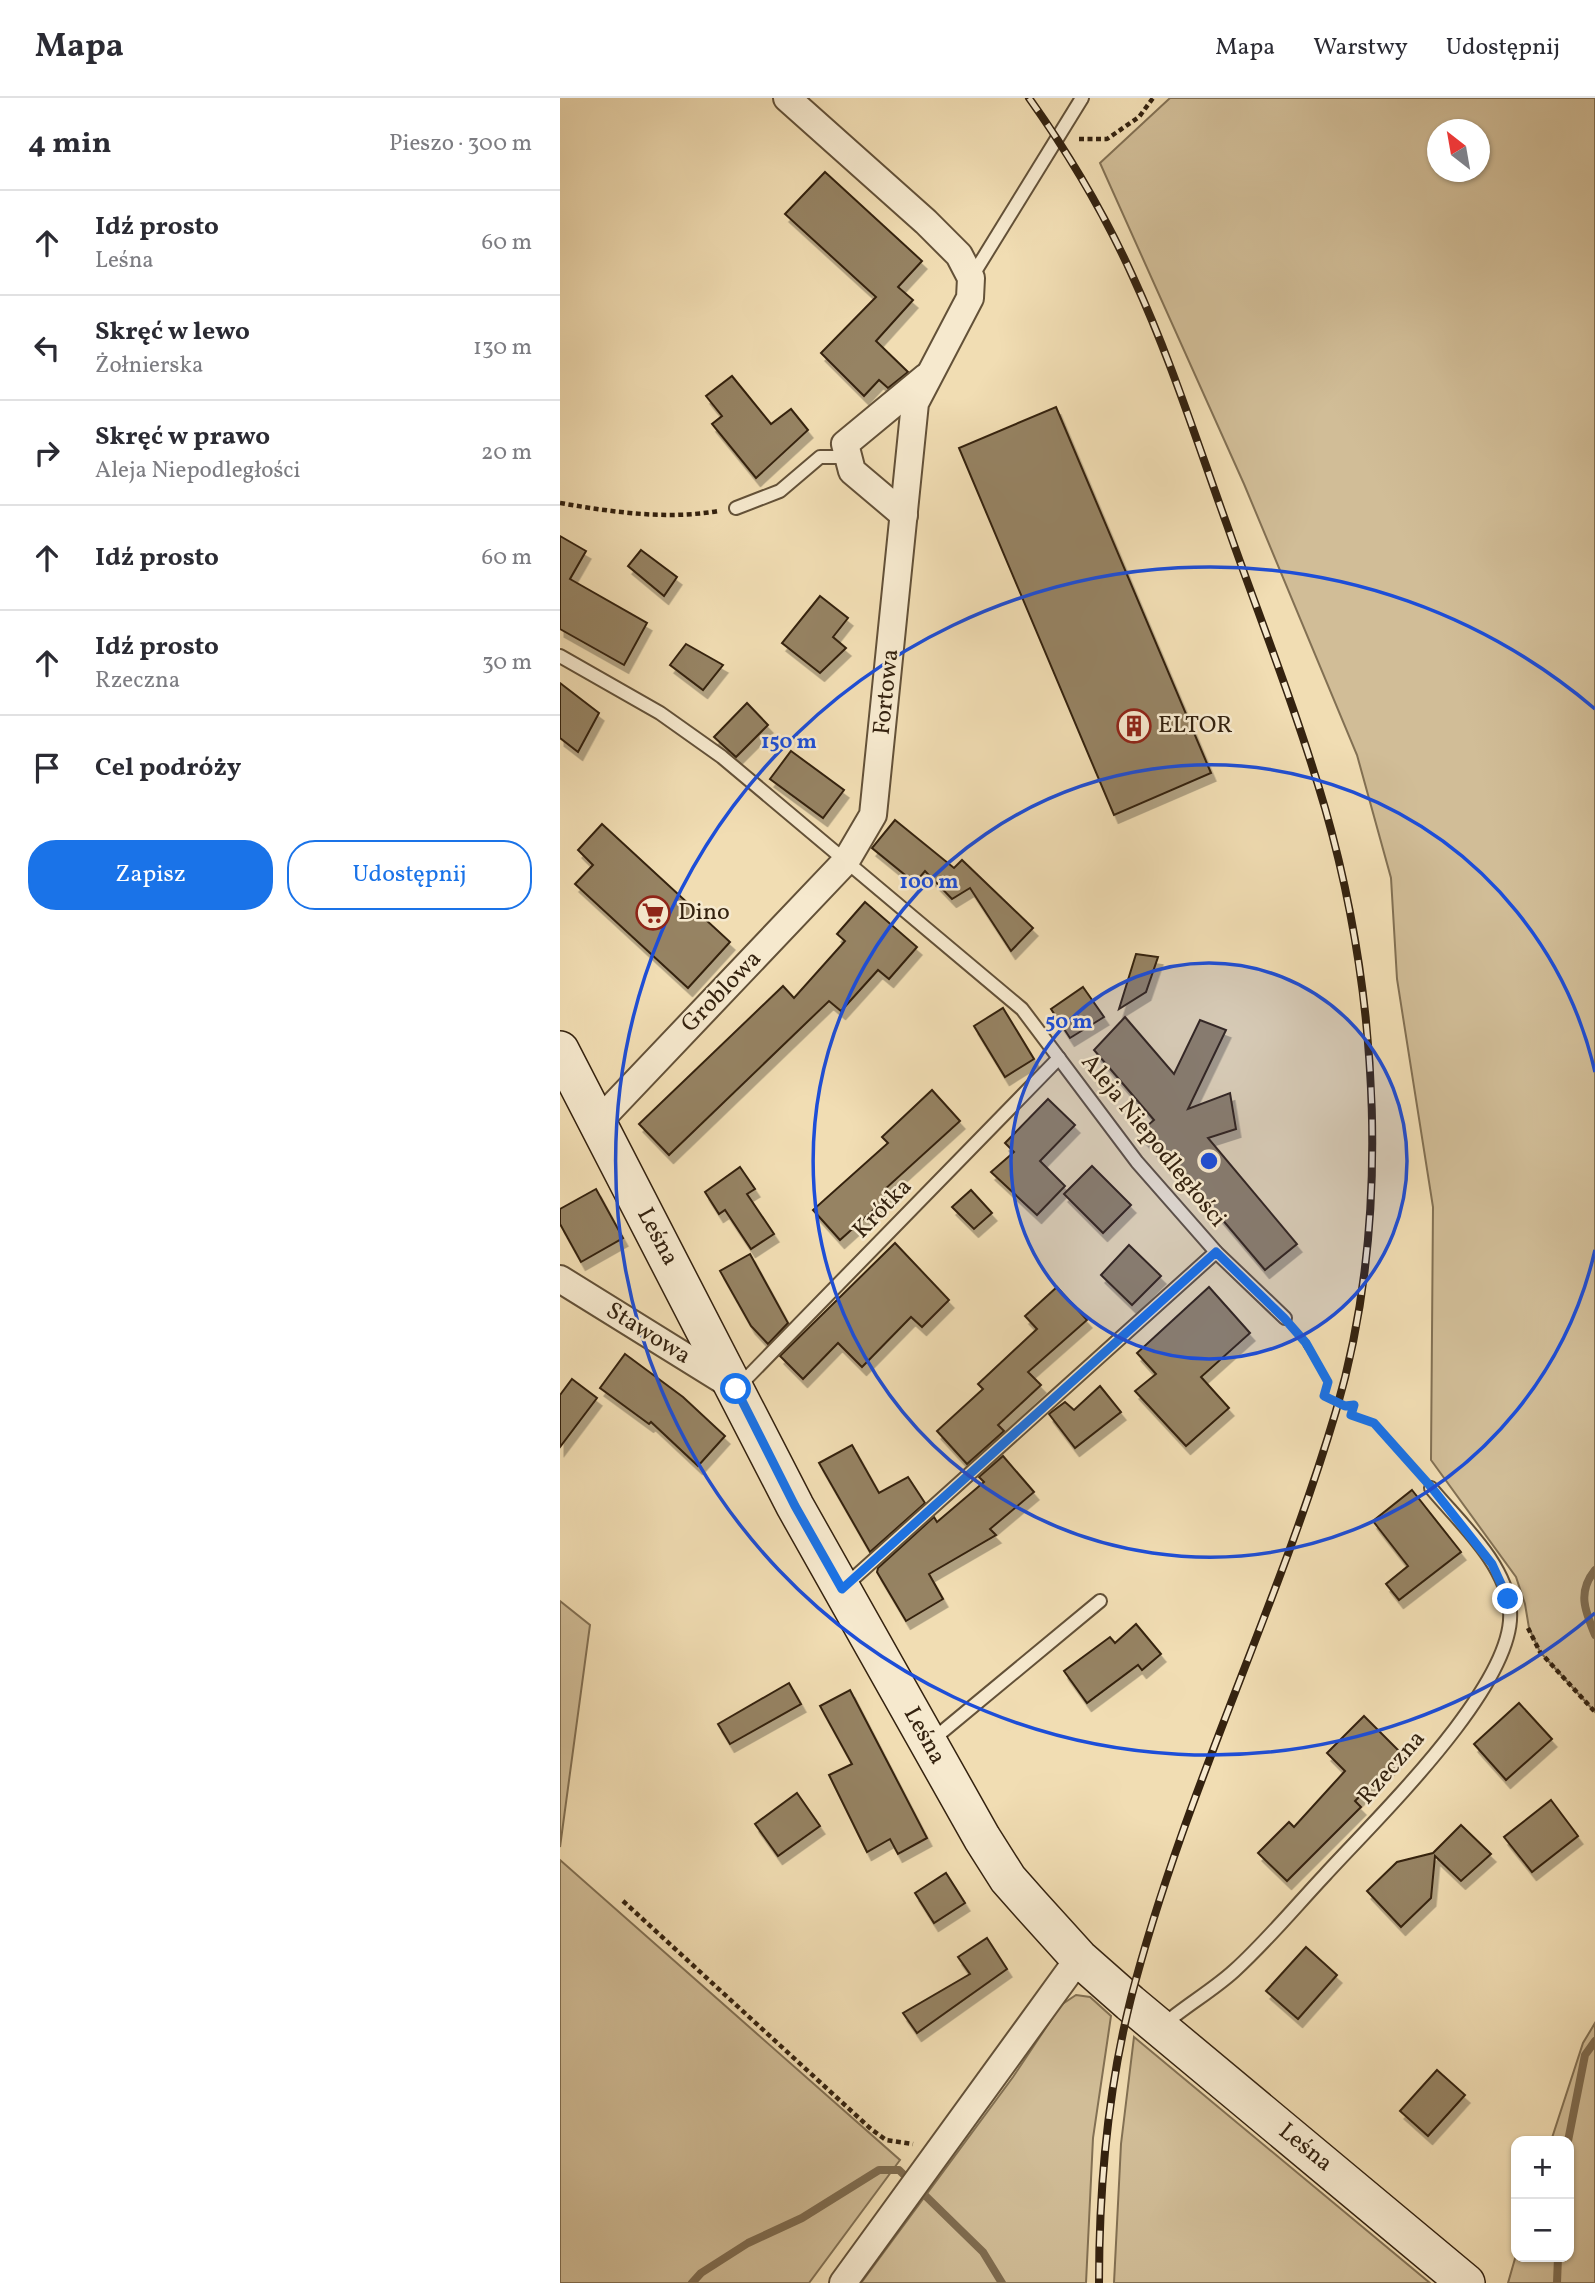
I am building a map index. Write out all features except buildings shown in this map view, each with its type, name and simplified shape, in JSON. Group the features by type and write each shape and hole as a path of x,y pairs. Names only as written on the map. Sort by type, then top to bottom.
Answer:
{"main road":[{"name":"Leśna","path":"560,1051 795,1506 1008,1879 1079,1958 1158,2028 1466,2283"}],"street":[{"path":"787,98 926,222 958,255 971,278"},
{"name":"Fortowa","path":"846,861 873,815 915,403 970,298 971,278"},
{"name":"Fortowa","path":"848,457 845,444 884,408 930,373"},
{"path":"848,457 852,471 904,515"},
{"name":"Groblowa","path":"597,1123 846,861"},
{"name":"Stawowa","path":"560,1279 736,1389"},
{"path":"843,2283 942,2143 1079,1958"}],"lane":[{"path":"971,278 1082,98"},
{"path":"736,508 780,491 820,457 848,457"},
{"name":"Aleja Niepodległości","path":"561,658 660,713 722,757 1022,1009 1137,1162 1216,1252 1284,1318"},
{"name":"Krótka","path":"736,1389 1059,1058"},
{"path":"842,1589 1216,1252"},
{"name":"Rzeczna","path":"1158,2028 1239,1966 1438,1749 1496,1665 1509,1636 1510,1614 1506,1590 1492,1564 1432,1488"},
{"path":"928,1743 1100,1601"}],"path":[{"path":"1057,138 1107,139 1139,117 1153,98"},
{"path":"560,503 617,513 684,517 736,508"},
{"path":"1284,1318 1306,1343 1328,1382 1324,1396 1345,1406 1354,1405 1351,1415 1374,1423 1432,1488"},
{"path":"1510,1614 1529,1628 1539,1652 1595,1712"},
{"path":"623,1901 871,2129 886,2140 900,2144 942,2143"}],"shaded area":[{"path":"1170,98 1595,98 1595,1712 1540,1652 1529,1628 1516,1577 1431,1460 1433,1207 1397,979 1391,878 1357,755 1244,484 1100,163"},
{"path":"560,1601 590,1625 560,1847"},
{"path":"560,1860 900,2160 809,2283 560,2283"},
{"path":"1076,1995 1090,1997 1111,2016 1093,2138 1086,2283 861,2283 1013,2077 1061,2005"},
{"path":"1595,2023 1595,2283 1508,2283 1514,2262 1574,2262 1574,2136 1553,2136 1583,2043"},
{"path":"1134,2037 1430,2283 1114,2283 1121,2144"}],"waterway":[{"path":"1595,1570 1589,1578 1584,1594 1586,1610 1595,1635"},
{"path":"1569,2136 1585,2055 1595,2041"},
{"path":"692,2283 701,2273 748,2243 802,2218 879,2170 899,2170 983,2252 1002,2283"},
{"path":"1557,2283 1558,2262"}],"railway":[{"path":"1029,98 1098,208 1146,307 1183,400 1303,736 1343,880 1357,955 1367,1031 1372,1109 1366,1263 1354,1338 1336,1411 1312,1485 1177,1849 1131,1998 1116,2068 1106,2139 1099,2283"}],"place":[{"name":"ELTOR","path":"1134,726"},
{"name":"Dino","path":"653,913"}],"route":[{"path":"736,1389 795,1506 842,1589 1216,1252 1306,1343 1328,1382 1324,1396 1345,1406 1354,1405 1351,1415 1374,1423 1432,1488 1492,1564 1503,1583 1508,1599"}]}
